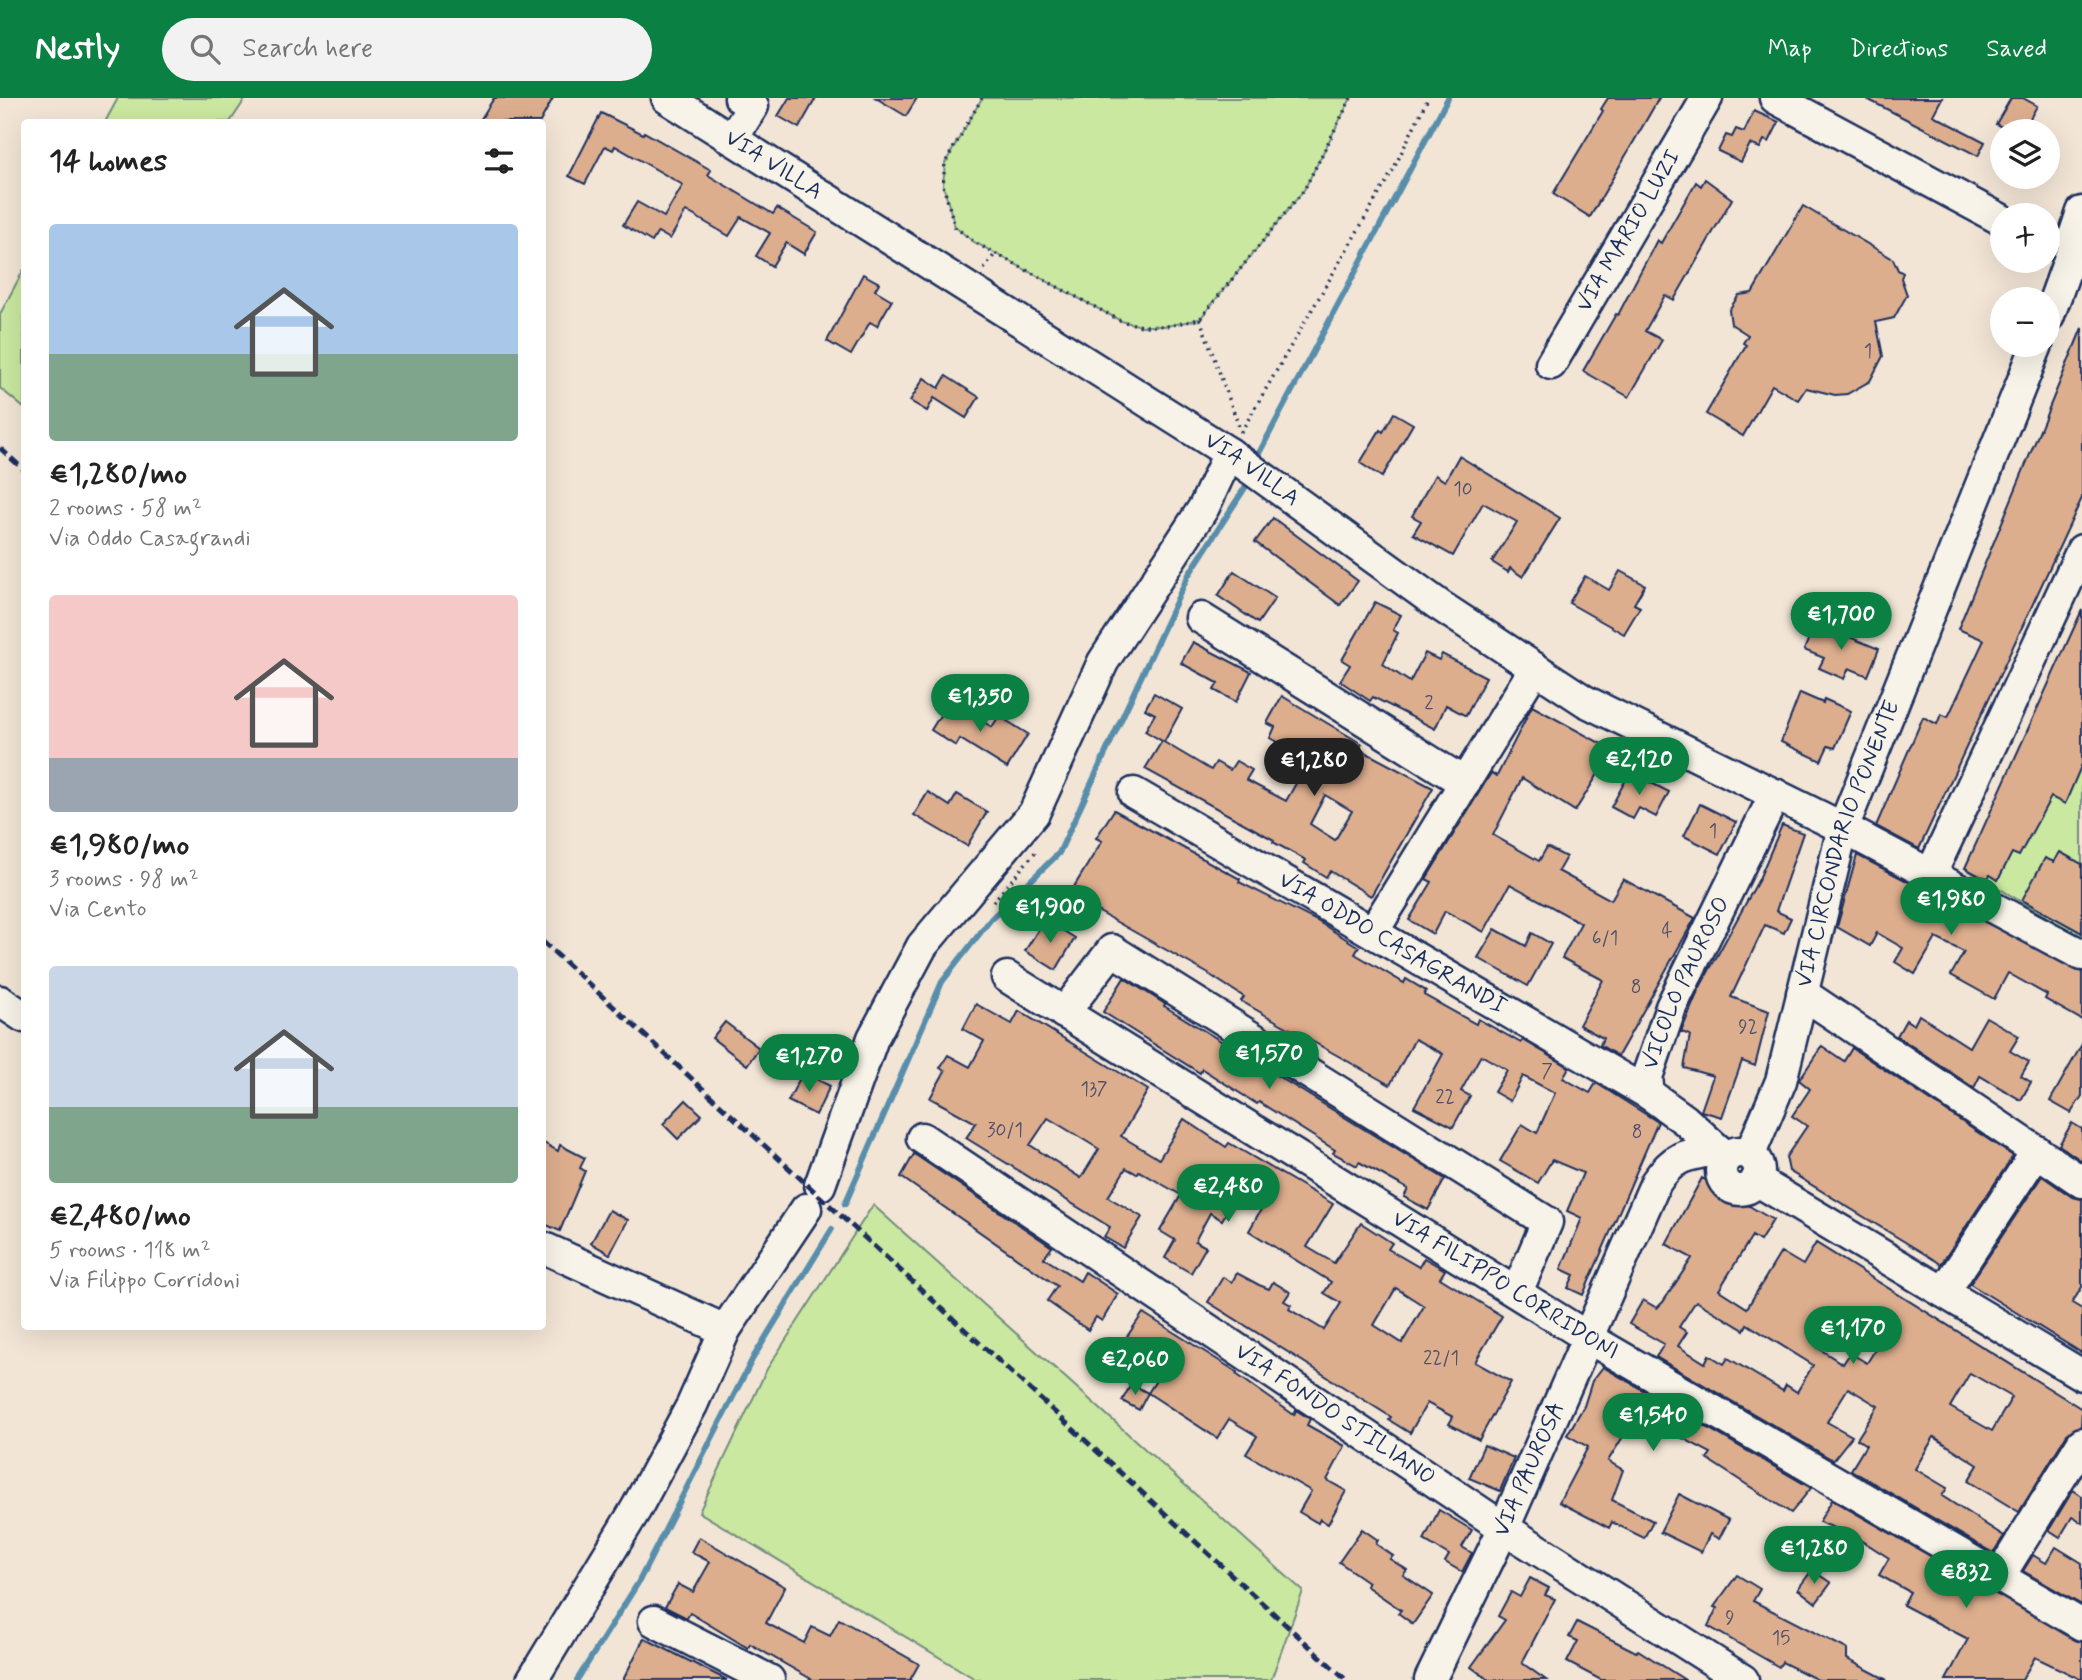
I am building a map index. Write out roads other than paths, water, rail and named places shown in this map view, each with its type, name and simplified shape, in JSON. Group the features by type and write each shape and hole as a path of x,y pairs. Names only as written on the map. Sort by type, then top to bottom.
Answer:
{"street":[{"name":"VIA VILLA","path":"667,98 1235,443 1439,605 1585,701 1843,828 2082,955"},
{"path":"732,139 753,106 740,98"},
{"name":"VIA MARIO LUZI","path":"1551,364 1707,98"},
{"path":"1776,98 1990,214"},
{"path":"2057,287 2082,212"},
{"name":"VIA CIRCONDARIO PONENTE","path":"1744,1165 1781,1081 1843,828 2032,357"},
{"path":"532,1680 636,1510 692,1405 725,1330 813,1197 873,1038 922,946 1034,813 1103,662 1203,507 1235,443"},
{"path":"1931,874 2082,550"},
{"path":"1201,618 1465,783"},
{"path":"1373,932 1535,668"},
{"name":"VIA ODDO CASAGRANDI","path":"1134,793 1649,1094"},
{"name":"VICOLO PAUROSO","path":"1775,794 1671,1007 1647,1077 1649,1094 1744,1165 2082,1376"},
{"path":"1064,1013 1112,950 1547,1222 1517,1292"},
{"name":"VIA FILIPPO CORRIDONI","path":"1007,977 1586,1337 2082,1625"},
{"path":"1802,993 2082,1182"},
{"path":"0,1001 21,1015"},
{"name":"VIA FONDO STILIANO","path":"922,1138 1504,1528 1743,1680"},
{"path":"1944,1292 2037,1151"},
{"name":"VIA PAUROSA","path":"1430,1680 1504,1528 1656,1182 1668,1165 1686,1155 1744,1165"},
{"path":"546,1249 725,1330"},
{"path":"1999,1577 2082,1443"},
{"path":"654,1621 769,1680"}],"waterway":[{"path":"1258,455 1448,98"},
{"path":"845,1204 942,982 991,919 1059,853 1188,576 1248,483"},
{"path":"577,1680 638,1583 753,1358 832,1229"}],"railway":[{"path":"0,448 21,467"},
{"path":"546,945 1346,1680"}]}
